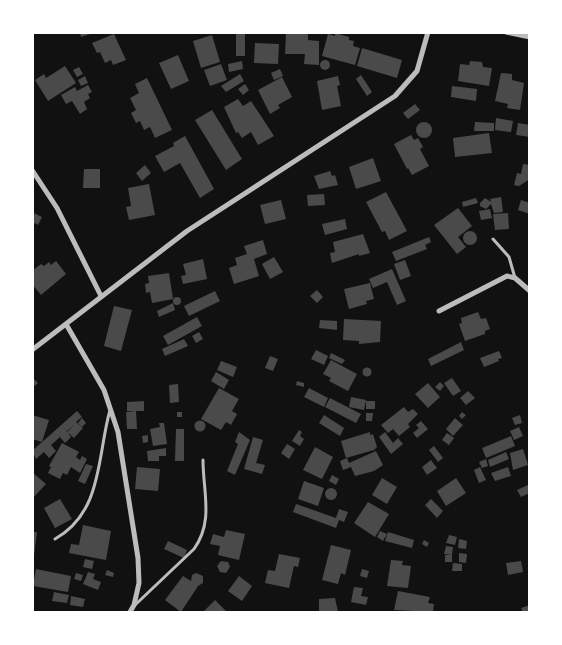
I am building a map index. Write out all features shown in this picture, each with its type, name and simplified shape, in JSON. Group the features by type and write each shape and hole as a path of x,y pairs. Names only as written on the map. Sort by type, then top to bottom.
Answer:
{"street":[{"path":"32,350 194,226 395,96 417,71 428,32"},
{"path":"506,32 530,37"},
{"path":"32,170 57,208 101,296"},
{"path":"439,311 501,277 515,278 530,291"},
{"path":"66,324 95,372 111,406 118,432 138,558 139,582 134,605 130,612"}],"lane":[{"path":"493,239 509,257 515,278"},
{"path":"55,539 67,532 78,520 88,504 100,467 106,423 111,406"},
{"path":"134,605 194,549 202,538 208,512 203,460"}],"building":[{"path":"80,32 93,32 93,33 81,37"},
{"path":"236,32 245,32 245,56 236,56"},
{"path":"286,32 308,32 308,40 319,41 319,65 304,64 305,54 285,54"},
{"path":"335,33 349,37 349,40 354,41 353,46 360,48 355,65 322,56 328,34 335,36"},
{"path":"114,34 126,60 113,65 111,60 105,63 100,52 97,53 92,43"},
{"path":"212,35 220,62 201,68 193,41"},
{"path":"255,43 279,44 278,64 254,63"},
{"path":"362,48 402,60 397,78 357,66"},
{"path":"178,55 189,81 171,89 159,63"},
{"path":"323,60 327,60 330,65 329,69 323,70 320,67 320,63"},
{"path":"242,61 243,69 229,72 228,64"},
{"path":"470,61 482,62 483,67 492,68 489,86 458,81 460,64 469,65"},
{"path":"221,64 227,80 210,86 204,70"},
{"path":"65,66 76,83 48,101 35,80 44,74 46,78"},
{"path":"79,67 83,74 77,77 73,70"},
{"path":"280,69 283,76 274,80 271,73"},
{"path":"501,73 512,74 512,80 524,83 520,110 507,108 508,104 495,101"},
{"path":"240,74 244,81 226,92 221,86"},
{"path":"361,75 372,92 367,96 356,79"},
{"path":"85,76 88,83 81,86 78,80"},
{"path":"338,76 340,85 337,86 341,106 322,110 317,81"},
{"path":"282,77 292,97 278,105 280,108 270,114 258,90"},
{"path":"147,78 172,130 155,138 150,127 144,130 140,121 136,123 131,113 136,110 130,98 139,93 135,84"},
{"path":"245,84 249,90 243,95 238,89"},
{"path":"88,85 92,92 88,94 90,98 84,102 87,109 80,114 72,101 66,104 61,95 75,87 77,91"},
{"path":"452,86 477,89 476,101 451,97"},
{"path":"238,99 243,106 251,101 274,136 258,145 251,132 242,138 238,132 236,133 224,107"},
{"path":"415,104 420,110 408,119 403,113"},
{"path":"212,110 242,159 226,170 195,120"},
{"path":"496,118 513,121 511,132 495,130"},
{"path":"424,122 430,124 432,130 430,136 424,138 418,136 416,130 418,124"},
{"path":"475,122 494,123 494,131 474,131"},
{"path":"518,123 530,125 530,137 516,135"},
{"path":"489,133 492,153 455,157 453,138"},
{"path":"411,135 414,140 418,138 423,147 420,149 429,166 412,175 394,144"},
{"path":"185,136 214,189 200,198 180,163 164,172 155,156 174,146 173,143"},
{"path":"373,158 381,181 356,189 349,167"},
{"path":"523,164 530,165 530,179 519,186 514,185 517,173 521,174"},
{"path":"145,165 151,173 142,181 136,173"},
{"path":"84,169 100,169 100,188 83,188"},
{"path":"330,171 332,176 335,175 338,185 319,189 314,176"},
{"path":"149,184 155,215 129,220 126,207 131,206 128,188"},
{"path":"386,192 407,231 389,240 385,231 382,232 366,202"},
{"path":"324,194 325,205 308,206 307,195"},
{"path":"501,197 503,212 494,213 491,204 486,209 480,206 480,203 485,198 491,202 490,199"},
{"path":"476,198 478,203 463,207 462,202"},
{"path":"281,200 286,219 265,224 260,205"},
{"path":"521,200 530,203 530,214 518,210"},
{"path":"458,208 472,226 458,237 466,247 457,254 434,225"},
{"path":"490,209 492,218 481,220 479,211"},
{"path":"32,212 42,217 38,225 35,223 32,228"},
{"path":"508,213 509,229 495,230 493,214"},
{"path":"345,219 347,229 325,235 322,224"},
{"path":"467,231 473,231 477,238 473,245 467,245 463,241 463,235"},
{"path":"363,234 370,253 359,256 359,254 332,263 330,253 335,252 333,242"},
{"path":"429,237 431,242 425,245 427,249 396,261 392,252"},
{"path":"263,240 267,254 254,259 259,276 234,284 229,268 237,265 235,258 247,254 244,246"},
{"path":"274,257 283,272 270,279 262,264"},
{"path":"203,259 207,279 183,284 181,276 186,275 183,264"},
{"path":"405,260 411,276 400,280 394,264"},
{"path":"56,261 66,274 41,295 32,284 34,276 32,271 41,264 44,266 49,262 51,265"},
{"path":"392,269 406,301 397,305 387,282 373,288 369,279"},
{"path":"169,273 173,299 152,303 150,292 146,293 145,284 149,283 148,276"},
{"path":"370,283 374,299 366,301 367,304 349,309 344,289"},
{"path":"317,290 323,297 317,303 310,296"},
{"path":"215,291 220,301 189,316 184,306"},
{"path":"177,297 181,301 177,305 173,301"},
{"path":"173,303 175,310 159,317 157,311"},
{"path":"114,306 132,310 121,351 104,346"},
{"path":"478,312 481,319 486,318 490,329 485,331 485,334 465,341 459,324 462,323 461,318"},
{"path":"197,317 202,326 168,345 163,336"},
{"path":"344,319 381,321 380,342 359,344 359,341 343,340"},
{"path":"320,320 337,321 337,330 319,328"},
{"path":"199,332 203,339 196,343 192,336"},
{"path":"184,339 188,346 165,356 162,349"},
{"path":"461,342 464,350 431,366 428,359"},
{"path":"316,350 328,356 324,365 311,359"},
{"path":"499,351 502,358 484,367 480,358"},
{"path":"331,353 345,360 342,364 329,358"},
{"path":"270,356 278,359 273,371 265,368"},
{"path":"331,360 357,374 348,391 329,381 331,378 323,374"},
{"path":"221,361 237,367 233,377 217,370"},
{"path":"367,367 372,372 367,377 362,372"},
{"path":"216,372 229,380 224,389 211,381"},
{"path":"452,378 461,391 453,396 444,383"},
{"path":"34,379 38,383 32,388 32,381"},
{"path":"297,381 304,383 304,387 296,385"},
{"path":"440,382 444,386 440,391 435,387"},
{"path":"428,383 440,397 428,408 415,394"},
{"path":"178,384 179,402 170,403 169,385"},
{"path":"219,388 239,399 232,411 237,414 231,425 226,422 221,430 201,419"},
{"path":"309,388 328,398 324,407 304,397"},
{"path":"468,391 475,398 466,405 460,398"},
{"path":"351,397 366,400 364,410 349,407"},
{"path":"330,398 361,414 356,423 325,407"},
{"path":"144,401 144,411 127,411 127,402"},
{"path":"366,401 375,401 375,409 366,409"},
{"path":"404,407 408,412 413,409 418,414 408,424 410,427 399,436 393,429 388,433 381,425"},
{"path":"77,411 82,417 76,422 83,428 74,438 68,433 71,437 65,443 60,437 51,445 56,451 49,458 44,452 36,459 32,451"},
{"path":"136,411 137,429 127,429 126,412"},
{"path":"177,412 182,412 182,417 177,417"},
{"path":"462,412 466,415 462,419 459,416"},
{"path":"366,413 373,413 372,421 366,421"},
{"path":"32,415 49,420 42,442 32,439"},
{"path":"324,415 344,428 340,436 319,423"},
{"path":"520,415 522,423 515,425 512,418"},
{"path":"82,418 86,423 82,427 78,423"},
{"path":"455,418 463,425 453,436 446,429"},
{"path":"198,421 202,421 205,426 204,430 198,431 195,428 195,424"},
{"path":"421,421 428,429 417,438 413,433 419,428 416,425"},
{"path":"159,423 164,423 167,444 153,446 150,429 160,427"},
{"path":"519,427 523,436 514,440 510,431"},
{"path":"176,429 184,429 184,461 175,461"},
{"path":"299,430 302,432 300,436 304,439 300,446 292,441"},
{"path":"239,432 250,440 235,475 227,471 238,444 235,442"},
{"path":"370,432 370,435 373,434 377,447 374,450 346,458 341,441"},
{"path":"385,432 393,443 398,438 403,444 391,454 379,437"},
{"path":"447,433 454,438 449,445 442,440"},
{"path":"148,435 148,442 143,443 142,436"},
{"path":"511,436 515,446 486,458 482,448"},
{"path":"253,437 263,440 256,463 265,465 262,474 244,469"},
{"path":"62,443 79,452 76,457 80,460 82,456 87,459 80,473 71,467 67,475 63,473 60,479 48,473 51,467 49,466"},
{"path":"287,444 295,449 289,459 281,453"},
{"path":"434,446 443,458 438,462 429,450"},
{"path":"315,447 333,457 322,479 303,470"},
{"path":"166,448 166,456 159,456 159,461 148,461 147,451"},
{"path":"523,449 528,465 513,470 510,453"},
{"path":"376,451 383,465 374,471 355,476 351,467 343,470 340,461 347,458 349,463"},
{"path":"506,452 509,459 490,467 488,460"},
{"path":"486,459 488,466 482,468 479,462"},
{"path":"431,460 437,468 427,475 422,467"},
{"path":"86,464 93,466 85,484 78,481"},
{"path":"137,467 160,469 158,491 135,489"},
{"path":"480,467 486,480 479,483 474,470"},
{"path":"508,467 511,476 495,481 491,473"},
{"path":"32,472 46,484 32,499"},
{"path":"332,475 339,479 336,485 329,481"},
{"path":"382,478 397,487 387,504 372,495"},
{"path":"456,478 466,493 446,506 437,491"},
{"path":"304,481 324,488 318,506 298,499"},
{"path":"530,484 530,493 521,497 517,490"},
{"path":"329,488 333,488 337,494 333,500 329,500 325,496 325,492"},
{"path":"60,499 72,519 55,528 44,508"},
{"path":"431,499 443,511 437,518 425,505"},
{"path":"368,502 389,514 375,537 354,523"},
{"path":"296,504 336,518 339,509 348,512 344,522 339,520 336,528 293,512"},
{"path":"83,525 111,531 106,560 69,553 71,544 79,545"},
{"path":"226,530 245,534 239,560 218,555 220,546 210,544 213,534 224,537"},
{"path":"380,531 387,534 383,541 377,537"},
{"path":"32,532 37,532 34,556 32,556"},
{"path":"388,532 414,540 412,548 385,541"},
{"path":"449,535 457,537 455,545 446,543"},
{"path":"459,539 467,541 466,549 458,548"},
{"path":"424,540 429,543 427,547 422,544"},
{"path":"168,541 187,550 184,558 164,549"},
{"path":"331,545 351,550 345,575 341,573 338,584 322,580"},
{"path":"446,546 453,547 452,555 444,554"},
{"path":"459,553 467,554 466,563 459,562"},
{"path":"279,554 300,558 298,567 294,566 289,588 265,583 268,570 275,571"},
{"path":"445,555 452,555 452,562 445,562"},
{"path":"85,559 94,561 92,569 83,567"},
{"path":"391,560 403,561 402,565 411,566 408,588 387,586"},
{"path":"221,561 228,562 230,567 226,573 220,572 217,566"},
{"path":"521,561 523,572 508,575 506,563"},
{"path":"453,563 462,564 462,571 452,571"},
{"path":"36,569 71,576 68,592 33,586"},
{"path":"362,569 369,571 367,578 360,576"},
{"path":"107,570 114,573 113,577 105,575"},
{"path":"88,572 95,574 93,579 101,582 98,590 83,584"},
{"path":"76,573 83,575 81,581 74,579"},
{"path":"196,573 203,576 203,583 198,586 181,612 165,600 183,576 191,581 192,575"},
{"path":"239,576 252,586 242,601 228,591"},
{"path":"354,587 363,588 361,596 368,597 366,605 351,602"},
{"path":"398,591 430,597 428,603 434,604 433,612 394,610"},
{"path":"54,592 69,595 67,603 52,601"},
{"path":"71,596 85,599 83,607 70,605"},
{"path":"335,598 338,612 319,612 319,599"},
{"path":"215,600 227,612 203,612"},
{"path":"530,605 530,612 523,612 521,608"}]}
